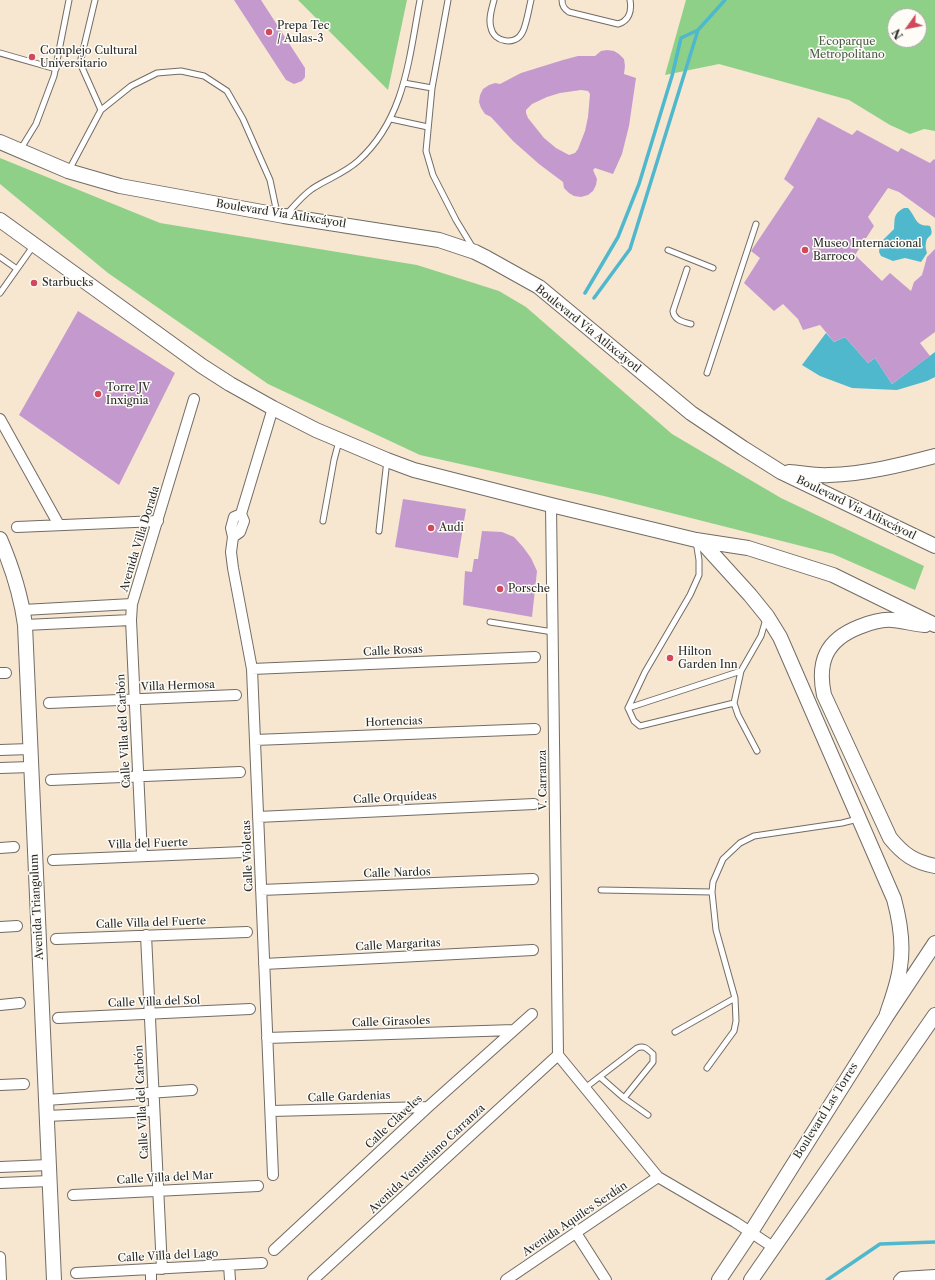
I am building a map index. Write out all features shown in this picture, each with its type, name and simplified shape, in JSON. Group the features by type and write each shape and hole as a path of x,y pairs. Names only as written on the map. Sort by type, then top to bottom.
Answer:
{"main road":[{"name":"Boulevard Vía Atlixcáyotl","path":"0,142 68,171 120,186 191,200 439,240 475,252 540,287 691,413 743,448 781,472 935,546"},
{"path":"0,220 202,366 273,408 339,441 414,470 551,506 699,541 748,548 832,575 935,626"},
{"path":"781,472 829,475 864,472 935,456"},
{"name":"Avenida Triangulum","path":"0,539 11,563 18,587 25,625 54,1280"},
{"path":"699,541 750,595 767,616 780,637 894,899 900,920 902,941 900,967 886,1017"},
{"path":"935,626 891,620 865,624 842,636 832,644 825,656 821,670 824,695 890,838 898,848 909,856 921,863 935,866"},
{"name":"Boulevard Las Torres","path":"719,1280 751,1232 886,1017 935,943"},
{"path":"751,1280 935,1015"},
{"path":"916,1043 935,1032"}],"street":[{"name":"Avenida Villa Dorada","path":"23,610 132,604 194,399"},
{"name":"Calle Violetas","path":"273,408 240,514 234,517 231,528 233,537 231,552 233,568 252,669 273,1175"},
{"path":"0,419 59,525"},
{"name":"V. Carranza","path":"551,506 558,1055"},
{"path":"17,527 158,521"},
{"name":"Calle Villa del Carbón","path":"132,604 131,620 142,856"},
{"path":"25,625 131,620"},
{"name":"Calle Rosas","path":"252,669 536,657"},
{"name":"Villa Hermosa","path":"49,703 236,695"},
{"name":"Hortencias","path":"255,740 535,729"},
{"path":"0,750 30,748"},
{"path":"0,768 31,767"},
{"path":"51,780 240,772"},
{"name":"Calle Orquídeas","path":"258,817 534,804"},
{"path":"0,848 14,847"},
{"name":"Villa del Fuerte","path":"53,860 243,852"},
{"name":"Calle Nardos","path":"261,890 533,879"},
{"path":"0,927 17,926"},
{"name":"Calle Villa del Fuerte","path":"56,939 247,932"},
{"name":"Calle Villa del Carbón","path":"146,935 162,1269"},
{"name":"Calle Margaritas","path":"264,964 532,950"},
{"path":"0,1005 20,1003"},
{"name":"Calle Villa del Sol","path":"58,1018 250,1009"},
{"name":"Calle Claveles","path":"274,1250 428,1107 532,1014"},
{"name":"Calle Girasoles","path":"268,1038 514,1030"},
{"path":"558,1055 658,1177 751,1232 773,1247"},
{"name":"Avenida Venustiano Carranza","path":"313,1280 558,1055"},
{"path":"0,1085 24,1084"},
{"path":"46,1100 192,1090"},
{"name":"Calle Gardenias","path":"271,1111 428,1107"},
{"path":"47,1116 154,1111"},
{"path":"0,1167 49,1165"},
{"name":"Avenida Aquiles Serdán","path":"506,1280 658,1177"},
{"path":"0,1183 50,1181"},
{"name":"Calle Villa del Mar","path":"73,1195 258,1186"},
{"path":"576,1233 606,1280"},
{"path":"0,1256 1,1280"},
{"name":"Calle Villa del Lago","path":"76,1273 262,1263"},
{"path":"229,1265 230,1280"},
{"path":"151,1269 151,1280"},
{"path":"899,1280 902,1277 935,1275"}],"lane":[{"path":"19,151 36,124 56,69 69,0"},
{"path":"95,0 80,63 101,110"},
{"path":"68,171 101,110 132,86 157,73 181,71 204,76 227,91 244,119 270,180 281,215 312,190 357,162 372,147 391,119 404,84 420,0"},
{"path":"448,0 432,88 426,151 433,175 456,220 475,252"},
{"path":"494,0 490,20 491,28 498,38 509,41 517,38 523,33 531,0"},
{"path":"562,0 564,9 569,12 618,24 628,18 631,6 630,0"},
{"path":"0,53 56,69"},
{"path":"404,84 432,88"},
{"path":"391,119 428,127"},
{"path":"707,373 756,224"},
{"path":"0,293 34,245"},
{"path":"668,250 713,268"},
{"path":"0,257 17,268"},
{"path":"687,269 673,311 676,318 682,322 691,324"},
{"path":"323,521 339,441"},
{"path":"380,531 387,460"},
{"path":"628,708 645,672 690,595 699,575 699,541"},
{"path":"757,751 738,715 734,703 741,671 761,636 767,616"},
{"path":"490,622 553,632"},
{"path":"628,708 741,671"},
{"path":"628,708 634,721 640,726 734,703"},
{"path":"707,1068 734,1031 736,1021 736,998 716,930 712,892 713,882 723,859 740,843 754,836 842,823 859,819"},
{"path":"601,890 712,892"},
{"path":"674,1032 736,998"},
{"path":"585,1088 637,1048 641,1046 645,1047 653,1054 653,1062 624,1098"},
{"path":"600,1077 624,1098 648,1115"}],"green space":[{"path":"298,0 407,0 388,90"},
{"name":"Ecoparque Metropolitano","path":"686,0 935,0 935,131 924,129 910,134 890,125 849,100 719,64 665,75"},
{"path":"0,158 160,223 417,265 499,291 526,307 672,434 781,498 924,566 915,590 833,554 604,496 420,455 268,384 108,273 0,184"}],"water":[{"path":"904,208 908,208 918,223 930,226 932,232 926,244 927,253 921,262 905,258 893,261 881,256 879,252 880,243 894,229 896,214"},
{"path":"826,333 834,342 845,337 868,363 875,358 892,384 935,352 935,377 897,390 852,388 820,376 802,365"}],"building":[{"name":"Prepa Tec / Aulas-3","path":"234,0 261,0 305,68 305,77 302,81 294,84 286,80"},
{"path":"601,51 614,51 619,54 624,59 624,74 636,78 629,126 622,154 613,174 595,168 593,170 597,179 593,191 588,195 581,197 574,196 564,188 563,182 539,164 513,141 491,117 485,114 479,102 480,95 483,89 489,85 495,83 500,84 521,73 578,56 595,56","holes":["581,90 588,91 590,94 585,131 578,149 575,153 569,155 556,148 544,138 528,118 526,110 532,104 560,93"]},
{"name":"Museo Internacional Barroco","path":"818,117 852,135 857,130 898,152 901,148 930,163 934,159 935,160 935,218 899,192 888,188 868,217 874,226 855,255 882,281 890,273 911,291 914,282 922,275 927,257 935,249 935,332 920,343 930,356 892,384 875,358 868,363 845,337 834,342 820,325 803,330 798,319 783,304 774,311 744,283 760,258 751,251 794,187 784,179"},
{"name":"Torre JV Inxignia","path":"78,311 175,373 119,485 19,415"},
{"name":"Audi","path":"403,499 466,509 458,558 395,547"},
{"name":"Porsche","path":"482,531 502,532 514,537 531,558 537,571 532,617 463,605 465,571 472,572 474,559 478,559"}],"waterway":[{"path":"594,298 630,249 698,30 725,0"},
{"path":"585,293 618,237 639,184 672,76 681,38 698,30"},
{"path":"827,1280 880,1244 935,1242"}],"place":[{"name":"Prepa Tec / Aulas-3","path":"269,32"},
{"name":"Complejo Cultural Universitario","path":"32,57"},
{"name":"Museo Internacional Barroco","path":"805,250"},
{"name":"Starbucks","path":"34,283"},
{"name":"Torre JV Inxignia","path":"98,394"},
{"name":"Audi","path":"431,528"},
{"name":"Porsche","path":"500,589"},
{"name":"Hilton Garden Inn","path":"670,658"}]}
